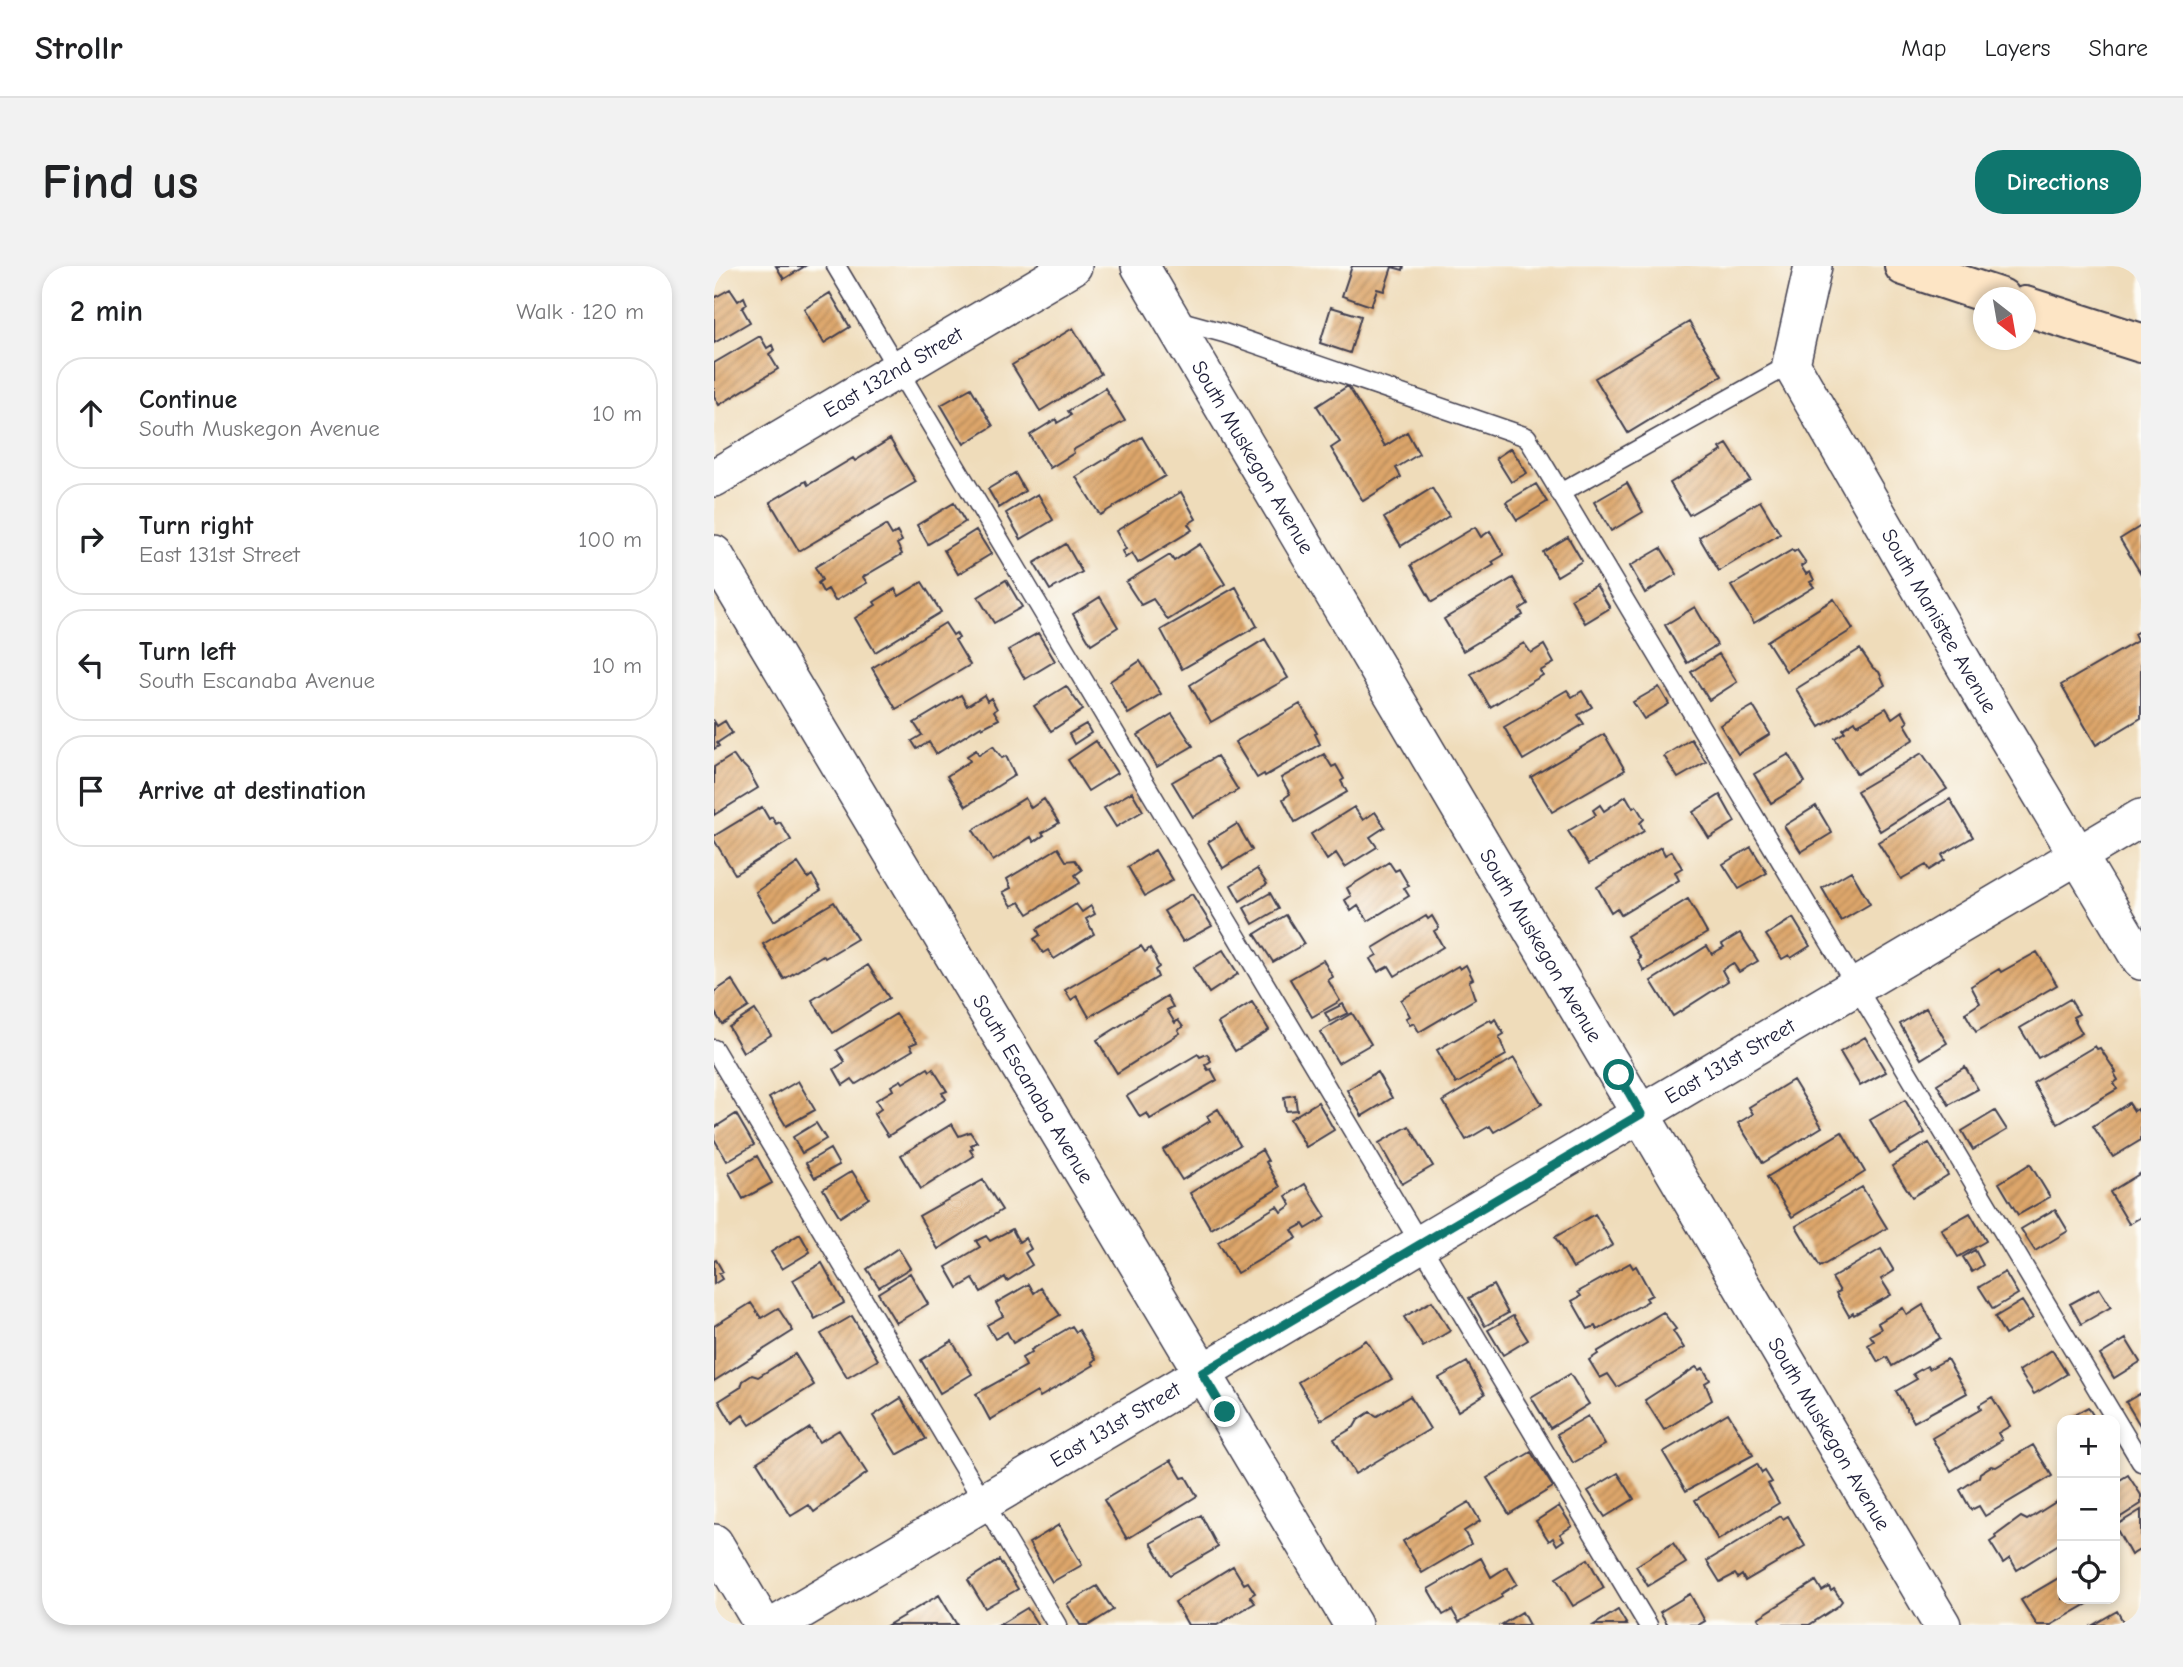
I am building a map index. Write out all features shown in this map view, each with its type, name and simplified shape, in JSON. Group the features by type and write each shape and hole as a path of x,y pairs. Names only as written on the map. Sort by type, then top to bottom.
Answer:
{"main road":[{"path":"1904,266 1973,289"},
{"path":"2036,310 2141,344"}],"street":[{"name":"East 132nd Street","path":"714,478 1073,266"},
{"name":"South Muskegon Avenue","path":"1140,266 1942,1625"},
{"path":"1791,365 1813,266"},
{"name":"South Manistee Avenue","path":"1791,365 1972,678 2141,961"},
{"name":"South Escanaba Avenue","path":"714,554 1353,1625"},
{"name":"East 131st Street","path":"776,1625 2141,818"},
{"path":"714,1543 763,1625"}],"lane":[{"path":"836,266 1648,1625"},
{"path":"1171,318 1224,333 1527,437 2141,1462"},
{"path":"1560,493 1791,365"},
{"path":"714,1049 1058,1625"}],"building":[{"path":"776,266 805,266 784,279"},
{"path":"1352,266 1404,266 1403,270 1392,267 1384,291 1377,289 1371,306 1342,296"},
{"path":"730,289 738,301 744,297 747,304 742,308 750,322 714,343 714,298"},
{"path":"830,293 850,327 824,343 804,309"},
{"path":"1331,307 1361,316 1350,353 1320,343"},
{"path":"1689,322 1722,376 1628,433 1595,378"},
{"path":"1073,328 1101,374 1040,411 1012,365"},
{"path":"760,336 767,348 772,345 774,350 769,354 778,369 719,405 714,396 714,363"},
{"path":"1348,386 1385,446 1407,432 1419,454 1396,468 1401,477 1363,501 1331,448 1340,442 1317,406"},
{"path":"971,388 993,426 964,444 941,405"},
{"path":"1105,388 1125,421 1073,450 1074,453 1050,468 1030,435 1056,419 1057,423 1071,415 1068,411"},
{"path":"1142,437 1165,476 1100,515 1076,477"},
{"path":"890,439 916,482 799,551 770,502 806,481 808,485 853,458 855,461"},
{"path":"1727,444 1750,480 1689,515 1670,483 1722,451 1720,448"},
{"path":"1511,448 1527,473 1511,482 1496,458"},
{"path":"1015,473 1025,491 999,508 988,489"},
{"path":"1627,483 1643,512 1611,531 1594,502"},
{"path":"1536,484 1547,502 1517,520 1506,502"},
{"path":"1432,488 1449,516 1401,546 1384,518"},
{"path":"1181,492 1196,519 1188,524 1192,530 1138,563 1132,553 1125,558 1122,551 1126,549 1116,531"},
{"path":"1038,494 1053,520 1021,539 1006,513"},
{"path":"1760,501 1780,534 1719,571 1699,537"},
{"path":"954,503 965,522 928,544 917,525"},
{"path":"886,525 892,535 897,532 902,541 897,544 902,554 863,577 867,583 835,601 828,589 823,592 818,583 822,580 815,567"},
{"path":"2141,526 2141,574 2120,539"},
{"path":"1475,527 1481,537 1490,531 1504,555 1492,562 1494,565 1432,602 1411,565"},
{"path":"976,530 991,554 958,574 944,550"},
{"path":"1568,537 1582,561 1557,576 1543,552"},
{"path":"1066,544 1082,572 1050,590 1034,563"},
{"path":"1200,544 1225,584 1168,620 1153,599 1141,605 1126,582 1170,555 1174,561"},
{"path":"1661,548 1677,574 1645,593 1630,566"},
{"path":"1792,550 1797,550 1806,563 1801,566 1806,574 1810,572 1814,580 1810,582 1814,587 1754,623 1731,586"},
{"path":"1513,578 1528,604 1520,609 1523,615 1463,651 1444,619"},
{"path":"1006,580 1022,607 994,623 978,597"},
{"path":"922,582 941,612 875,652 855,618 895,589 899,596"},
{"path":"1596,585 1610,608 1585,623 1571,599"},
{"path":"1236,587 1257,626 1182,669 1161,630"},
{"path":"1100,597 1118,627 1091,644 1073,614"},
{"path":"1834,599 1853,629 1786,671 1767,641"},
{"path":"1695,607 1717,645 1687,663 1665,625"},
{"path":"945,623 953,635 956,633 959,638 955,640 970,665 896,709 872,668"},
{"path":"2141,630 2141,718 2096,745 2061,685 2137,641 2134,634"},
{"path":"1038,633 1055,661 1025,679 1008,650"},
{"path":"1265,639 1288,678 1211,722 1190,685"},
{"path":"1524,643 1531,653 1544,645 1554,663 1540,671 1543,675 1490,707 1471,674"},
{"path":"1860,649 1879,672 1885,685 1820,727 1796,689"},
{"path":"1719,654 1737,682 1709,700 1691,672"},
{"path":"1140,661 1161,694 1128,714 1110,681"},
{"path":"1066,686 1083,710 1051,731 1034,706"},
{"path":"1659,687 1669,704 1644,719 1633,702"},
{"path":"1567,690 1572,697 1582,691 1592,707 1578,715 1584,724 1523,760 1504,727"},
{"path":"961,695 967,706 984,695 987,701 991,698 999,719 982,728 981,726 936,754 929,742 917,749 912,741 922,735 914,723"},
{"path":"1300,704 1317,733 1315,734 1320,744 1257,778 1235,742"},
{"path":"1753,706 1770,734 1738,754 1720,725"},
{"path":"1886,708 1892,718 1902,711 1908,722 1905,724 1914,739 1857,774 1835,738 1855,721 1857,725"},
{"path":"1172,714 1193,746 1157,767 1138,735"},
{"path":"714,721 717,726 725,721 732,733 717,743 719,746 714,749"},
{"path":"1086,724 1091,733 1074,744 1069,734"},
{"path":"1604,734 1625,770 1552,812 1531,777"},
{"path":"1691,739 1706,762 1678,778 1664,756"},
{"path":"1096,741 1117,773 1088,791 1068,760"},
{"path":"993,746 1002,758 1006,756 1015,775 966,806 947,776 970,761 967,756 976,750 979,755"},
{"path":"1922,753 1947,789 1880,831 1857,791"},
{"path":"1324,754 1332,767 1336,765 1344,779 1341,781 1347,792 1295,822 1283,799 1290,794 1281,778"},
{"path":"1789,754 1805,782 1771,803 1754,774"},
{"path":"733,755 740,765 748,770 758,788 714,815 714,767"},
{"path":"1217,756 1238,790 1193,817 1172,782"},
{"path":"1132,792 1143,811 1116,827 1104,808"},
{"path":"1720,795 1735,822 1709,838 1693,812"},
{"path":"1626,796 1644,819 1640,823 1644,831 1589,864 1568,831 1596,815 1593,810 1600,805 1604,811"},
{"path":"1025,798 1031,808 1044,799 1059,823 1042,833 1044,835 1034,842 1031,837 993,861 973,830"},
{"path":"1950,799 1973,837 1942,855 1945,860 1929,870 1926,865 1901,879 1878,842"},
{"path":"1816,806 1832,833 1801,852 1784,826"},
{"path":"762,807 769,819 772,817 776,824 780,822 791,840 735,874 714,836"},
{"path":"1354,807 1363,820 1375,812 1385,827 1370,837 1377,847 1345,867 1336,853 1327,860 1311,834"},
{"path":"1237,824 1252,850 1223,868 1208,842"},
{"path":"1661,847 1665,855 1672,851 1682,868 1675,872 1679,880 1621,915 1617,908 1611,912 1597,887"},
{"path":"1751,847 1767,873 1739,889 1723,864"},
{"path":"1058,848 1066,861 1075,860 1082,870 1075,875 1080,883 1028,914 1020,902 1012,906 1003,892 1011,888 1007,879"},
{"path":"1155,850 1173,880 1145,896 1128,867"},
{"path":"1389,862 1395,871 1399,869 1409,886 1404,888 1409,896 1368,921 1358,906 1351,911 1345,900 1351,896 1347,888"},
{"path":"798,863 808,878 812,875 821,890 774,921 756,892"},
{"path":"1257,869 1267,884 1240,901 1231,885"},
{"path":"1851,871 1870,904 1841,921 1822,888"},
{"path":"1270,893 1279,909 1253,924 1244,908"},
{"path":"1192,894 1212,926 1183,942 1164,911"},
{"path":"1688,899 1707,933 1644,971 1638,960 1641,958 1627,936"},
{"path":"834,902 857,939 825,958 823,955 784,979 763,944"},
{"path":"1076,904 1082,912 1091,906 1095,914 1086,919 1094,934 1054,959 1048,950 1043,953 1034,939 1040,935 1037,929"},
{"path":"1286,915 1304,944 1273,962 1255,934"},
{"path":"1426,916 1428,919 1432,916 1439,928 1434,931 1443,947 1395,976 1389,966 1378,972 1370,959 1377,955 1373,948"},
{"path":"1793,918 1810,946 1791,958 1789,955 1782,959 1766,935"},
{"path":"1740,933 1758,961 1739,972 1733,963 1722,970 1728,981 1673,1016 1651,981 1707,946 1712,954"},
{"path":"1141,946 1145,952 1150,948 1156,958 1159,967 1155,970 1158,977 1089,1017 1077,996 1071,1000 1065,990"},
{"path":"1223,950 1238,974 1209,993 1193,968"},
{"path":"2037,952 2057,985 1976,1032 1965,1013 1980,1003 1971,986 1999,969 2001,972"},
{"path":"1323,960 1333,977 1328,980 1340,1001 1312,1017 1290,979"},
{"path":"868,965 889,998 833,1033 812,1000"},
{"path":"1466,965 1473,979 1469,981 1475,999 1419,1032 1414,1023 1410,1025 1406,1018 1410,1016 1401,1000 1458,966 1460,969"},
{"path":"732,980 749,1007 722,1024 714,1011 714,992"},
{"path":"1167,996 1173,1007 1167,1010 1175,1023 1178,1020 1183,1027 1178,1030 1180,1033 1117,1073 1097,1040"},
{"path":"2070,999 2079,1014 2073,1017 2082,1033 2038,1058 2020,1028"},
{"path":"1252,1002 1269,1030 1235,1051 1218,1023"},
{"path":"1343,1004 1348,1013 1330,1022 1325,1013"},
{"path":"1926,1008 1947,1043 1921,1059 1900,1024"},
{"path":"755,1010 771,1035 743,1052 729,1027"},
{"path":"1352,1013 1371,1044 1338,1063 1320,1032"},
{"path":"896,1014 917,1042 910,1045 913,1050 856,1084 852,1079 843,1085 834,1069 845,1062 837,1050"},
{"path":"1495,1019 1504,1034 1499,1037 1506,1055 1456,1084 1437,1050"},
{"path":"1865,1037 1886,1072 1860,1086 1840,1052"},
{"path":"2095,1046 2100,1048 2116,1072 2114,1073 2118,1080 2114,1083 2117,1089 2058,1124 2033,1083"},
{"path":"1198,1054 1200,1057 1207,1054 1211,1061 1205,1065 1208,1070 1211,1069 1217,1080 1150,1119 1147,1113 1140,1117 1127,1096"},
{"path":"1514,1058 1542,1104 1494,1132 1490,1126 1466,1140 1443,1101"},
{"path":"1965,1067 1978,1089 1949,1105 1937,1084"},
{"path":"928,1068 930,1071 933,1069 947,1091 942,1093 946,1099 888,1136 874,1114 881,1109 876,1100 893,1090 891,1086 901,1080 903,1083"},
{"path":"1377,1072 1392,1098 1362,1116 1347,1090"},
{"path":"1793,1080 1822,1127 1763,1163 1738,1123 1753,1114 1749,1107"},
{"path":"798,1081 815,1110 786,1126 769,1098"},
{"path":"1295,1095 1297,1110 1286,1111 1284,1097"},
{"path":"1905,1100 1925,1133 1890,1154 1870,1120"},
{"path":"1318,1102 1334,1130 1306,1147 1290,1119"},
{"path":"2129,1103 2134,1111 2137,1109 2141,1115 2141,1140 2113,1157 2093,1126"},
{"path":"1218,1109 1240,1145 1182,1180 1163,1150 1210,1121 1207,1116"},
{"path":"1995,1111 2007,1130 1973,1150 1962,1131"},
{"path":"736,1114 754,1145 727,1161 714,1139 714,1128"},
{"path":"816,1123 826,1139 802,1153 793,1137"},
{"path":"952,1124 959,1136 970,1132 977,1142 971,1145 973,1148 970,1150 974,1156 921,1189 901,1155"},
{"path":"1409,1126 1433,1166 1402,1184 1379,1143"},
{"path":"1842,1132 1865,1172 1792,1217 1767,1177"},
{"path":"1929,1143 1948,1175 1912,1197 1892,1166"},
{"path":"830,1149 839,1165 815,1178 806,1163"},
{"path":"1262,1150 1280,1187 1211,1229 1190,1193"},
{"path":"757,1156 772,1183 743,1199 729,1173"},
{"path":"2030,1164 2050,1197 2018,1215 1999,1183"},
{"path":"852,1171 869,1198 840,1217 823,1189"},
{"path":"2141,1173 2141,1217 2129,1224 2110,1192"},
{"path":"983,1180 1002,1210 938,1249 919,1216"},
{"path":"1305,1184 1326,1217 1306,1229 1303,1224 1292,1230 1297,1238 1237,1273 1218,1242 1277,1206 1281,1212 1291,1205 1286,1196"},
{"path":"1862,1187 1887,1228 1820,1267 1796,1226"},
{"path":"2055,1209 2068,1231 2035,1251 2021,1229"},
{"path":"1970,1213 1986,1241 1958,1257 1941,1229"},
{"path":"1595,1214 1613,1245 1573,1268 1555,1237"},
{"path":"1012,1229 1019,1242 1025,1238 1031,1249 1025,1253 1032,1265 1007,1281 1005,1277 981,1292 973,1279 958,1288 946,1267 980,1247 976,1241 986,1236 990,1241"},
{"path":"800,1234 810,1252 782,1269 771,1252"},
{"path":"898,1248 910,1268 879,1287 867,1269"},
{"path":"1881,1249 1894,1271 1881,1279 1891,1295 1849,1316 1836,1293 1840,1291 1832,1278"},
{"path":"1975,1250 1983,1265 1972,1272 1963,1257"},
{"path":"716,1260 723,1272 719,1274 722,1279 714,1284 714,1261"},
{"path":"822,1263 844,1303 815,1319 793,1280"},
{"path":"1630,1263 1633,1268 1636,1266 1652,1295 1646,1298 1648,1301 1597,1330 1595,1326 1588,1329 1572,1301 1581,1296 1578,1292"},
{"path":"2005,1272 2018,1294 1993,1309 1979,1287"},
{"path":"910,1273 928,1304 896,1323 878,1293"},
{"path":"1029,1284 1034,1293 1041,1288 1060,1315 1013,1343 1007,1332 995,1339 987,1325 1003,1316 996,1303"},
{"path":"1493,1285 1508,1313 1485,1326 1469,1298"},
{"path":"2099,1288 2111,1307 2081,1324 2070,1304"},
{"path":"1432,1301 1450,1331 1423,1347 1404,1317"},
{"path":"2022,1301 2033,1318 2005,1335 1995,1317"},
{"path":"751,1303 761,1318 778,1308 793,1331 714,1381 714,1326"},
{"path":"1923,1305 1940,1338 1892,1366 1887,1357 1878,1362 1868,1345 1874,1341 1870,1335 1881,1329 1878,1323 1903,1308 1907,1315"},
{"path":"1663,1312 1676,1329 1673,1331 1684,1348 1617,1387 1608,1374 1600,1378 1589,1360 1598,1354 1597,1352"},
{"path":"852,1316 878,1360 847,1378 821,1334"},
{"path":"1513,1316 1528,1340 1503,1355 1488,1330"},
{"path":"1072,1326 1076,1332 1079,1330 1096,1359 1092,1362 1094,1365 1040,1397 1037,1392 990,1420 976,1394 1026,1366 1022,1358 1032,1352 1031,1350"},
{"path":"2126,1339 2140,1362 2114,1378 2100,1355"},
{"path":"1366,1340 1392,1379 1321,1420 1298,1382"},
{"path":"952,1341 972,1374 940,1393 921,1360"},
{"path":"2052,1350 2067,1374 2034,1394 2019,1371"},
{"path":"795,1354 814,1385 750,1425 743,1415 732,1423 719,1401 741,1387 743,1381 752,1375 758,1377"},
{"path":"1947,1359 1967,1393 1914,1422 1896,1391 1917,1379 1913,1374"},
{"path":"1467,1362 1485,1394 1458,1411 1439,1378"},
{"path":"1696,1367 1699,1370 1703,1368 1710,1380 1705,1383 1712,1400 1664,1430 1645,1400"},
{"path":"1570,1374 1589,1404 1550,1428 1531,1397"},
{"path":"2141,1393 2141,1427 2126,1402"},
{"path":"1410,1396 1430,1429 1355,1474 1334,1439 1354,1427 1358,1420 1370,1412 1377,1416"},
{"path":"1992,1397 2010,1426 1998,1433 2002,1440 1951,1471 1932,1438 1981,1409 1979,1405"},
{"path":"901,1398 926,1439 897,1455 873,1416"},
{"path":"2088,1407 2093,1415 2073,1415"},
{"path":"1728,1413 1753,1455 1686,1491 1663,1452"},
{"path":"1588,1416 1605,1445 1573,1463 1557,1434"},
{"path":"810,1428 819,1442 839,1430 867,1473 814,1512 809,1505 791,1516 757,1462"},
{"path":"2033,1445 2052,1476 1985,1516 1979,1506 1971,1510 1960,1490 1991,1466 1996,1467"},
{"path":"1531,1452 1553,1487 1509,1514 1487,1478"},
{"path":"1171,1460 1182,1478 1186,1477 1197,1496 1127,1539 1104,1500"},
{"path":"1757,1464 1772,1482 1768,1484 1779,1503 1718,1540 1695,1500"},
{"path":"1618,1473 1634,1499 1605,1517 1588,1491"},
{"path":"2128,1475 2141,1495 2141,1504 2120,1517 2120,1480"},
{"path":"2057,1501 2057,1545 2017,1570 2010,1558 2003,1563 1990,1542 2021,1517 2027,1520"},
{"path":"1469,1502 1480,1521 1464,1531 1471,1544 1422,1573 1403,1541"},
{"path":"1559,1506 1572,1526 1560,1534 1564,1540 1557,1545 1553,1538 1549,1541 1536,1521"},
{"path":"2141,1510 2141,1549 2131,1555 2120,1535 2120,1523"},
{"path":"1201,1515 1218,1547 1170,1575 1151,1543"},
{"path":"1781,1516 1783,1519 1788,1516 1805,1546 1745,1581 1742,1575 1738,1578 1735,1574 1720,1582 1707,1561"},
{"path":"1059,1525 1082,1565 1052,1582 1029,1543"},
{"path":"1673,1543 1686,1563 1648,1586 1636,1566"},
{"path":"1481,1558 1491,1577 1507,1567 1517,1584 1501,1594 1502,1597 1459,1622 1452,1610 1443,1615 1428,1589"},
{"path":"1588,1559 1604,1588 1573,1606 1556,1578"},
{"path":"999,1560 1018,1589 985,1608 968,1580"},
{"path":"1233,1566 1244,1584 1248,1582 1255,1593 1250,1596 1255,1603 1217,1625 1188,1625 1175,1602"},
{"path":"2057,1579 2057,1604 2087,1604 2051,1625 2037,1625 2021,1600"},
{"path":"1816,1581 1822,1591 1829,1587 1831,1591 1834,1589 1842,1601 1838,1606 1809,1625 1763,1625 1758,1618"},
{"path":"1097,1586 1113,1610 1089,1625 1080,1625 1067,1604"},
{"path":"1690,1594 1705,1621 1698,1625 1668,1625 1660,1612"},
{"path":"939,1595 957,1625 888,1625"},
{"path":"1027,1608 1038,1625 999,1625"},
{"path":"1618,1610 1627,1625 1594,1625"},
{"path":"2117,1611 2125,1625 2093,1625"},
{"path":"1522,1612 1529,1625 1501,1625"}],"route":[{"path":"1225,1412 1202,1373 1641,1114 1619,1075"}]}
